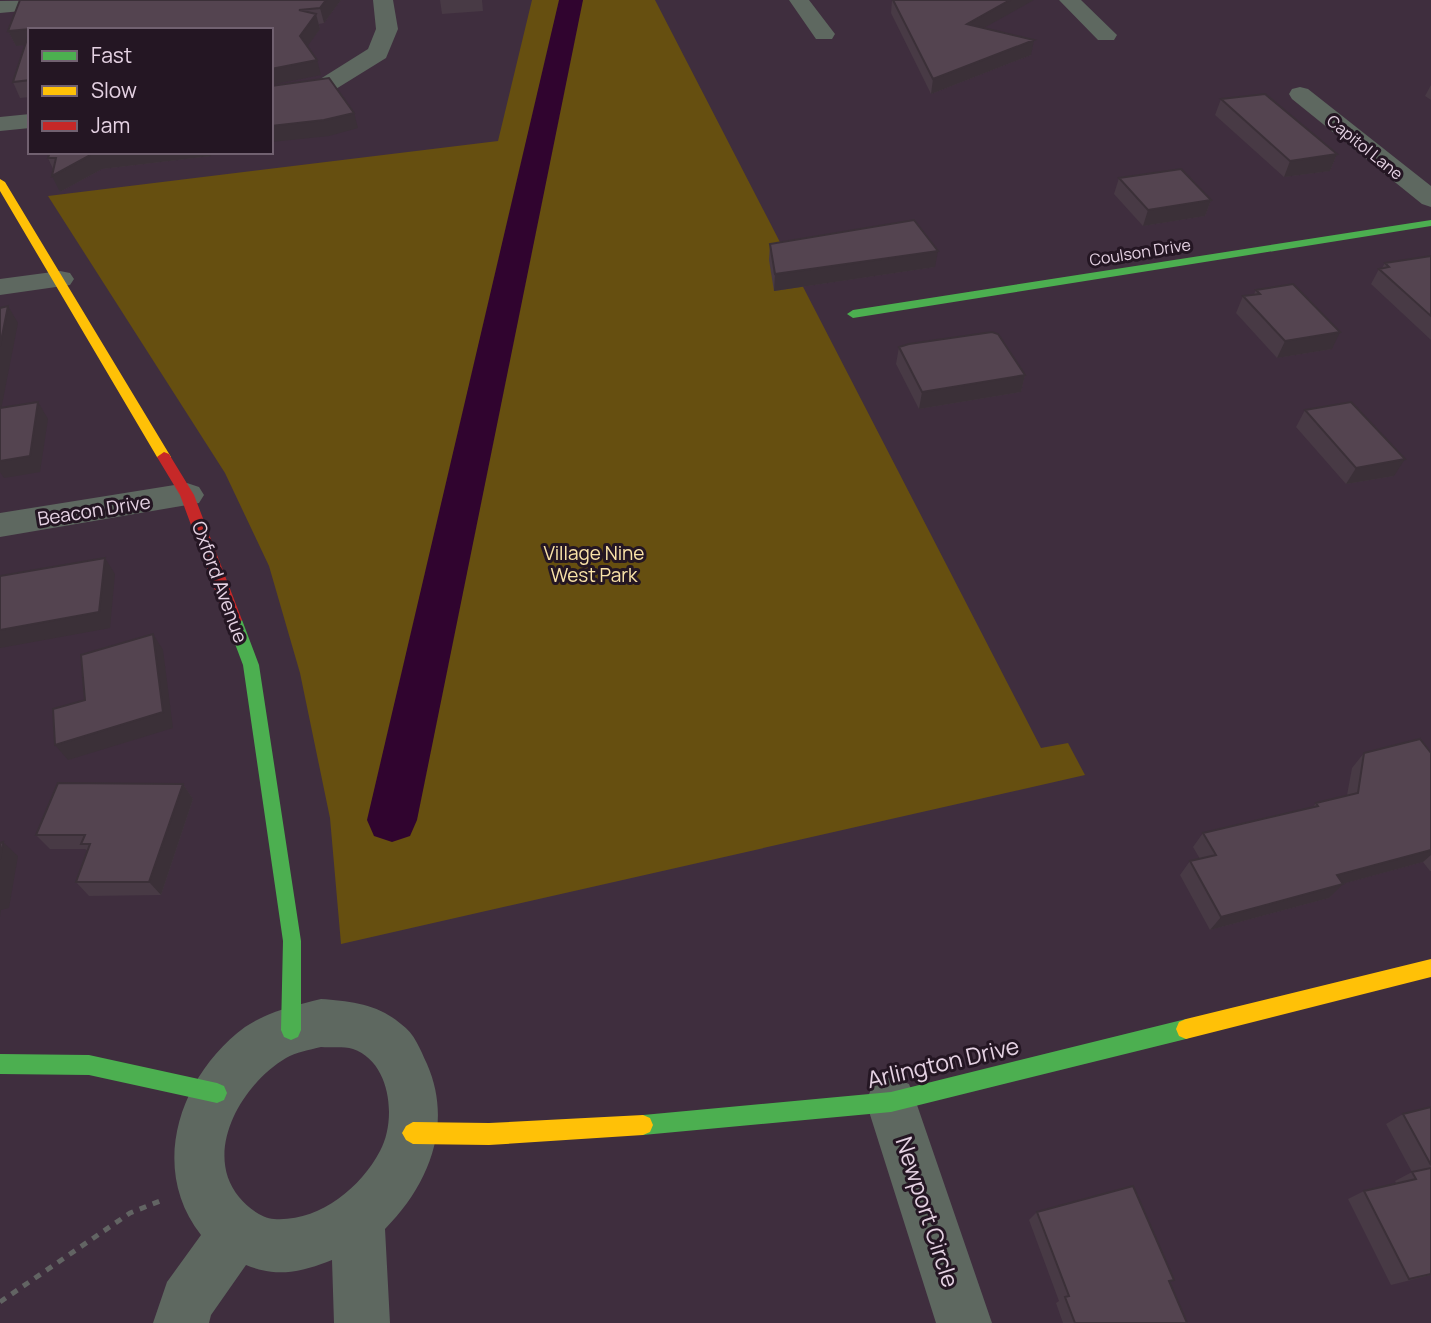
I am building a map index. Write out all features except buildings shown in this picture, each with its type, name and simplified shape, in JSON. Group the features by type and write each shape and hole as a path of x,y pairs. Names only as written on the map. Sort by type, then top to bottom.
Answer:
{"street":[{"path":"0,7 76,0"},
{"path":"273,93 323,87 378,53 387,29 383,0"},
{"path":"799,0 824,34"},
{"path":"1069,0 1106,35"},
{"name":"Capitol Lane","path":"1300,94 1431,200"},
{"path":"0,124 28,121"},
{"name":"Oxford Avenue","path":"0,182 187,495 251,666 292,941 291,1030"},
{"name":"Coulson Drive","path":"853,314 1431,223"},
{"path":"0,288 60,279"},
{"name":"Beacon Drive","path":"0,525 187,495"},
{"name":"Arlington Drive","path":"413,1133 489,1134 620,1128 891,1102 1431,968"},
{"path":"321,1023 349,1024 374,1034 394,1050 408,1073 416,1102 413,1133 402,1165 384,1195 358,1220 327,1238 294,1247 262,1245 235,1234 213,1213 201,1187 198,1156 203,1124 217,1093 238,1066 263,1045 291,1030 321,1023"},
{"path":"0,1064 89,1066 217,1093"},
{"name":"Newport Circle","path":"891,1102 964,1323"},
{"path":"358,1220 362,1323"},
{"path":"181,1323 187,1302 235,1234"}],"path":[{"path":"0,1302 130,1213 201,1187"}],"green space":[{"name":"Village Nine West Park","path":"532,0 655,0 1041,748 1068,743 1085,775 341,944 330,818 300,673 269,566 225,473 48,196 498,141"}],"waterway":[{"path":"392,820 571,0"}],"traffic: fast":[{"path":"853,314 1431,223"},
{"path":"234,620 251,665 292,941 291,1030"},
{"path":"643,1125 891,1102 1186,1029"},
{"path":"0,1064 89,1065 217,1093"}],"traffic: slow":[{"path":"0,182 164,457"},
{"path":"1186,1029 1431,968"},
{"path":"413,1133 489,1134 643,1125"}],"traffic: jam":[{"path":"164,457 187,495 234,620"}]}
